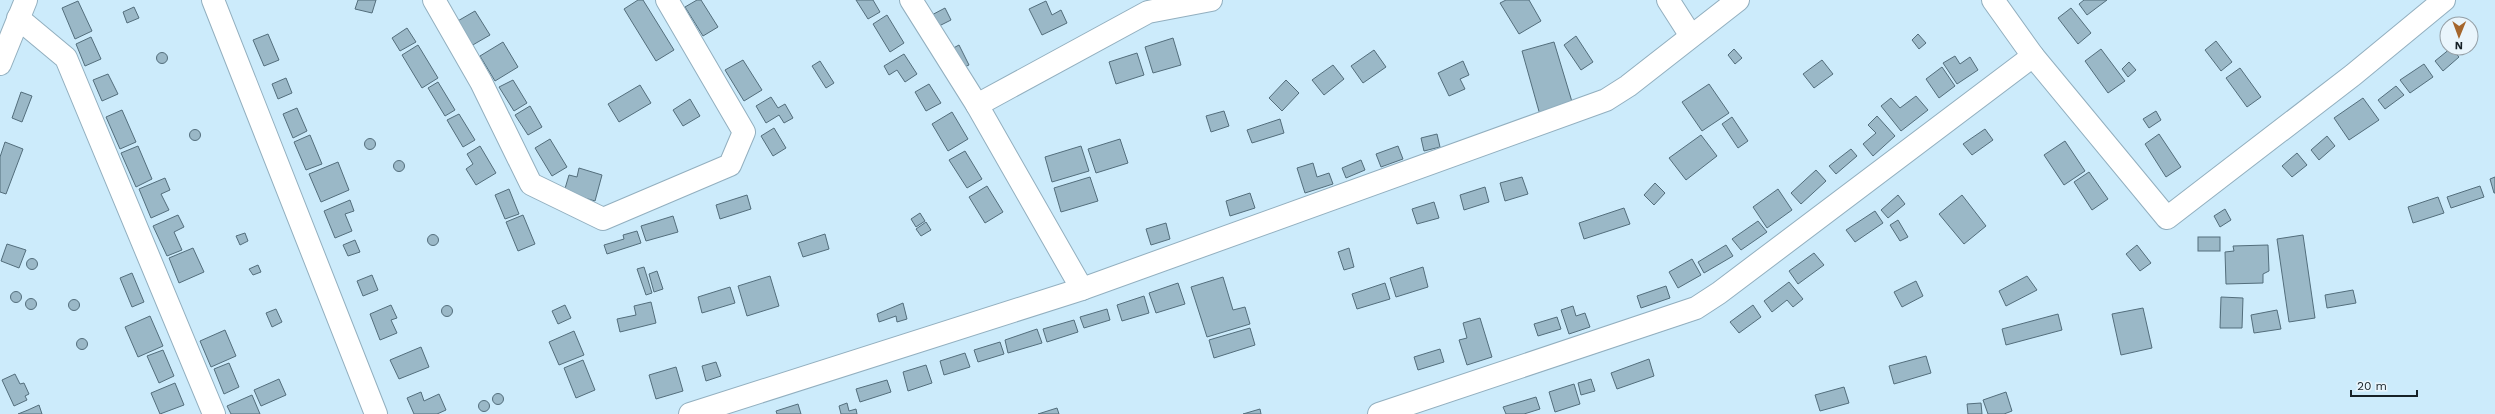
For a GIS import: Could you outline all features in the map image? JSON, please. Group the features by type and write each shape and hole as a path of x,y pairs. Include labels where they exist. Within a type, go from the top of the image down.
{"street":[{"path":"213,0 376,414"},
{"path":"434,0 481,82 531,184 604,219 730,165 744,132 667,0"},
{"path":"910,0 977,105 1082,289"},
{"path":"977,105 1144,6 1211,0"},
{"path":"1668,0 1691,36"},
{"path":"690,414 1082,289 1606,100 1628,86 1738,0"},
{"path":"1993,0 2033,56 2167,218 2353,75 2444,0"},
{"path":"0,64 22,9 66,58 214,414"},
{"path":"1379,414 1696,308 1719,294 2033,56"}],"building":[{"path":"358,0 376,0 372,13 355,9"},
{"path":"638,0 643,0 674,50 656,61 624,9"},
{"path":"697,0 701,0 718,27 703,36 685,7"},
{"path":"856,0 873,0 880,12 868,19"},
{"path":"1506,0 1529,0 1541,21 1519,34 1500,3"},
{"path":"2084,0 2107,0 2087,15 2079,4"},
{"path":"78,1 92,31 75,39 62,8"},
{"path":"1046,1 1052,15 1061,10 1067,23 1042,35 1029,9"},
{"path":"134,7 139,18 127,23 123,12"},
{"path":"945,8 951,20 933,29 928,17"},
{"path":"2071,8 2091,33 2078,44 2058,18"},
{"path":"475,11 490,35 471,46 456,22"},
{"path":"887,15 904,43 890,52 873,24"},
{"path":"407,28 416,42 400,51 392,38"},
{"path":"268,34 279,60 264,66 253,40"},
{"path":"1918,34 1926,43 1919,49 1912,40"},
{"path":"1576,36 1593,62 1581,70 1564,45"},
{"path":"91,37 101,59 85,66 76,44"},
{"path":"1173,38 1181,65 1153,73 1145,47"},
{"path":"2216,41 2232,62 2221,71 2205,50"},
{"path":"503,42 518,67 495,81 480,56"},
{"path":"1554,42 1573,105 1540,115 1522,51"},
{"path":"418,45 438,78 422,88 402,55"},
{"path":"959,45 969,65 955,71 946,52"},
{"path":"1734,49 1742,58 1735,64 1728,55"},
{"path":"2101,49 2125,81 2108,93 2085,61"},
{"path":"1374,50 1386,67 1363,83 1351,66"},
{"path":"160,53 164,53 166,54 166,62 160,63 157,60 157,56"},
{"path":"1137,53 1144,75 1116,84 1109,62"},
{"path":"904,54 917,74 905,82 897,70 889,75 884,66"},
{"path":"1955,56 1960,64 1970,57 1978,70 1957,84 1943,63"},
{"path":"2441,56 2459,57 2443,71 2435,61"},
{"path":"743,60 762,90 744,101 725,70"},
{"path":"1822,60 1833,74 1814,88 1803,74"},
{"path":"820,61 834,83 826,88 812,66"},
{"path":"1463,61 1469,75 1460,79 1465,89 1449,96 1438,73"},
{"path":"2129,62 2136,70 2128,77 2122,69"},
{"path":"2424,64 2433,77 2410,93 2400,80"},
{"path":"1333,65 1344,79 1324,95 1312,80"},
{"path":"1942,67 1955,86 1939,98 1926,79"},
{"path":"2240,68 2261,97 2247,107 2226,78"},
{"path":"108,74 118,94 102,101 93,80"},
{"path":"286,78 292,93 278,99 272,84"},
{"path":"513,80 527,103 514,111 499,87"},
{"path":"1286,80 1299,93 1282,111 1269,98"},
{"path":"438,82 455,110 445,116 428,88"},
{"path":"929,84 941,103 926,111 915,92"},
{"path":"1709,84 1729,113 1702,131 1682,102"},
{"path":"640,85 651,103 619,122 608,104"},
{"path":"2396,86 2404,95 2385,109 2378,100"},
{"path":"21,92 32,96 22,122 12,118"},
{"path":"1916,96 1928,110 1901,131 1881,106 1891,98 1900,108"},
{"path":"771,97 778,108 785,104 793,118 784,123 779,115 766,123 756,106"},
{"path":"2363,98 2379,120 2349,140 2334,118"},
{"path":"690,99 700,116 683,126 673,110"},
{"path":"530,106 542,127 528,135 515,115"},
{"path":"297,108 307,131 293,138 283,114"},
{"path":"122,110 136,142 120,149 106,117"},
{"path":"1224,111 1229,126 1211,132 1206,116"},
{"path":"2156,111 2161,120 2149,128 2143,119"},
{"path":"952,112 968,139 948,151 932,124"},
{"path":"459,114 475,140 463,147 447,120"},
{"path":"1877,116 1895,136 1873,156 1863,144 1876,133 1868,125"},
{"path":"1732,117 1748,141 1738,148 1722,124"},
{"path":"1280,119 1284,133 1252,143 1247,130"},
{"path":"774,128 786,148 773,156 761,136"},
{"path":"1985,129 1993,140 1972,155 1963,144"},
{"path":"193,130 197,130 199,131 199,139 193,140 190,137 190,133"},
{"path":"1437,134 1440,147 1424,151 1421,138"},
{"path":"2159,134 2181,167 2166,177 2145,144"},
{"path":"310,135 322,164 306,170 294,142"},
{"path":"1701,135 1717,156 1686,180 1669,158"},
{"path":"2327,136 2335,146 2319,160 2311,150"},
{"path":"368,139 372,139 374,140 374,148 368,149 365,146 365,142"},
{"path":"550,139 567,167 552,176 535,148"},
{"path":"1120,139 1128,163 1096,173 1088,149"},
{"path":"2065,141 2085,171 2064,185 2044,155"},
{"path":"5,142 23,149 6,194 0,192 0,157"},
{"path":"138,146 152,179 136,187 121,153"},
{"path":"480,146 496,173 476,185 466,169 473,164 467,154"},
{"path":"1081,146 1089,171 1052,182 1045,157"},
{"path":"1398,146 1403,159 1381,167 1376,154"},
{"path":"1851,149 1857,156 1836,174 1829,166"},
{"path":"965,151 982,179 967,188 949,160"},
{"path":"2297,153 2307,165 2292,177 2282,166"},
{"path":"1361,160 1365,170 1346,178 1342,168"},
{"path":"397,161 401,161 403,162 403,170 397,171 394,168 394,164"},
{"path":"338,162 349,190 321,202 309,174"},
{"path":"1313,163 1317,177 1329,173 1333,184 1305,193 1297,168"},
{"path":"579,168 602,175 595,201 564,192 569,175 577,177"},
{"path":"1816,170 1826,181 1801,204 1791,193"},
{"path":"2089,172 2108,199 2092,210 2074,182"},
{"path":"1090,177 1098,201 1061,212 1054,188"},
{"path":"1522,177 1528,194 1505,201 1500,183"},
{"path":"2495,177 2495,193 2494,193 2490,179"},
{"path":"165,178 170,190 161,194 169,210 151,218 139,189"},
{"path":"1655,183 1665,193 1654,205 1644,195"},
{"path":"987,186 1003,212 985,223 969,197"},
{"path":"2480,186 2484,197 2451,208 2447,197"},
{"path":"1485,187 1489,202 1464,210 1460,195"},
{"path":"509,189 519,214 505,219 495,195"},
{"path":"1778,189 1792,210 1767,228 1753,207"},
{"path":"1250,193 1255,208 1230,216 1226,201"},
{"path":"747,195 751,209 720,219 716,205"},
{"path":"1898,195 1905,204 1888,218 1881,210"},
{"path":"1962,195 1986,226 1964,244 1939,214"},
{"path":"2438,197 2444,213 2413,223 2408,207"},
{"path":"350,200 354,211 345,214 352,231 335,238 324,211"},
{"path":"1434,202 1439,218 1417,224 1412,209"},
{"path":"1624,208 1630,224 1584,239 1579,223"},
{"path":"2225,209 2231,220 2220,227 2214,216"},
{"path":"1875,211 1883,223 1855,242 1846,230"},
{"path":"920,213 925,221 916,227 911,219"},
{"path":"178,215 184,227 174,232 182,250 167,256 153,226"},
{"path":"523,215 535,244 518,251 506,222"},
{"path":"673,216 678,232 646,241 641,226"},
{"path":"1898,220 1908,237 1900,241 1890,225"},
{"path":"1758,221 1767,232 1741,250 1732,239"},
{"path":"926,222 931,230 921,236 916,229"},
{"path":"1166,223 1170,239 1151,245 1146,229"},
{"path":"637,231 641,243 607,254 604,245 624,239 623,235"},
{"path":"245,233 248,241 240,245 236,236"},
{"path":"825,234 829,249 803,257 798,243"},
{"path":"431,235 435,235 437,236 437,244 431,245 428,242 428,238"},
{"path":"2303,235 2315,318 2289,322 2277,239"},
{"path":"2198,237 2220,237 2220,251 2198,251"},
{"path":"355,240 360,252 348,256 343,245"},
{"path":"7,244 26,250 19,268 1,261"},
{"path":"1726,245 1733,256 1704,273 1698,262"},
{"path":"2137,245 2151,263 2140,271 2126,254"},
{"path":"2268,245 2269,271 2263,274 2263,283 2226,284 2225,252 2234,251 2233,246"},
{"path":"193,248 204,272 179,283 169,258"},
{"path":"1349,248 1354,267 1344,270 1338,252"},
{"path":"1814,253 1824,265 1798,284 1789,271"},
{"path":"30,259 34,259 36,260 36,268 30,269 27,266 27,262"},
{"path":"1692,259 1701,275 1678,288 1669,272"},
{"path":"258,265 261,272 253,275 249,269"},
{"path":"644,267 652,293 646,295 637,269"},
{"path":"1423,267 1428,287 1396,297 1390,278"},
{"path":"657,271 663,289 654,292 649,274"},
{"path":"132,273 144,302 132,307 120,278"},
{"path":"372,275 378,290 363,296 357,281"},
{"path":"770,276 779,306 747,316 738,286"},
{"path":"2027,276 2037,290 2006,306 1999,291"},
{"path":"1223,277 1233,310 1245,307 1250,324 1207,337 1191,287"},
{"path":"1916,281 1923,296 1902,307 1894,292"},
{"path":"1789,282 1803,299 1793,307 1787,300 1772,312 1764,301"},
{"path":"1178,283 1185,304 1156,313 1149,293"},
{"path":"1385,283 1390,299 1357,309 1352,294"},
{"path":"1666,286 1670,298 1641,308 1637,296"},
{"path":"730,287 735,303 702,313 698,297"},
{"path":"2353,290 2356,303 2327,308 2325,295"},
{"path":"14,292 18,292 20,293 20,301 14,302 11,299 11,295"},
{"path":"1144,296 1149,313 1122,321 1117,305"},
{"path":"2221,297 2243,298 2242,328 2220,328"},
{"path":"29,299 33,299 35,300 35,308 29,309 26,306 26,302"},
{"path":"72,300 76,300 78,301 78,309 72,310 69,307 69,303"},
{"path":"651,302 656,323 620,332 617,319 636,315 634,306"},
{"path":"903,303 907,319 897,322 896,316 879,322 877,314"},
{"path":"391,305 397,318 391,320 397,333 380,340 370,314"},
{"path":"565,305 571,318 558,324 552,311"},
{"path":"1753,305 1761,317 1739,333 1730,322"},
{"path":"445,306 449,306 451,307 451,315 445,316 442,313 442,309"},
{"path":"1573,306 1576,316 1585,313 1590,327 1569,334 1561,310"},
{"path":"2143,308 2152,348 2121,355 2112,314"},
{"path":"276,309 282,322 272,327 266,313"},
{"path":"1107,309 1110,320 1084,328 1080,317"},
{"path":"2277,310 2281,329 2254,333 2251,315"},
{"path":"2058,314 2062,330 2006,345 2002,329"},
{"path":"150,316 163,346 138,357 125,327"},
{"path":"1557,317 1561,329 1538,336 1534,324"},
{"path":"1480,318 1492,357 1467,365 1459,340 1467,338 1463,323"},
{"path":"1074,320 1078,332 1047,342 1043,329"},
{"path":"1250,328 1255,345 1214,358 1209,340"},
{"path":"1037,329 1042,343 1008,353 1005,340"},
{"path":"225,330 236,356 211,367 200,341"},
{"path":"574,331 584,355 559,365 549,342"},
{"path":"80,339 84,339 86,340 86,348 80,349 77,346 77,342"},
{"path":"1000,342 1004,354 978,362 974,350"},
{"path":"421,347 429,367 399,379 390,360"},
{"path":"1440,349 1444,362 1418,370 1414,357"},
{"path":"163,350 174,376 159,383 147,356"},
{"path":"965,353 970,367 944,375 940,361"},
{"path":"1926,356 1931,373 1894,384 1889,366"},
{"path":"1649,359 1654,376 1617,389 1611,373"},
{"path":"583,360 595,390 576,398 564,368"},
{"path":"716,362 721,376 706,381 702,366"},
{"path":"229,363 239,387 224,394 214,369"},
{"path":"926,365 932,383 908,391 903,372"},
{"path":"676,367 683,391 656,399 649,375"},
{"path":"15,374 20,384 24,383 29,394 25,396 27,400 14,406 2,380"},
{"path":"279,379 286,395 261,406 254,390"},
{"path":"1591,379 1595,391 1581,395 1578,383"},
{"path":"887,380 891,392 860,402 856,389"},
{"path":"175,383 184,405 160,414 151,393"},
{"path":"1574,384 1580,404 1555,412 1549,392"},
{"path":"1844,387 1849,403 1820,411 1815,395"},
{"path":"421,392 424,401 439,394 446,410 437,414 414,414 407,398"},
{"path":"2006,392 2012,411 2004,414 1988,414 1983,400"},
{"path":"496,394 500,394 502,395 502,403 496,404 493,401 493,397"},
{"path":"252,395 260,414 231,414 227,406"},
{"path":"1536,397 1540,409 1524,414 1506,414 1503,407"},
{"path":"484,400 488,402 490,406 488,410 484,412 480,410 478,406 480,402"},
{"path":"847,403 849,411 856,409 857,414 841,414 839,406"},
{"path":"1981,403 1982,414 1968,414 1967,404"},
{"path":"798,404 801,414 777,414 776,411"},
{"path":"39,405 42,414 18,414 28,410"},
{"path":"1057,408 1059,414 1038,414"},
{"path":"1260,409 1261,414 1243,414"}]}
